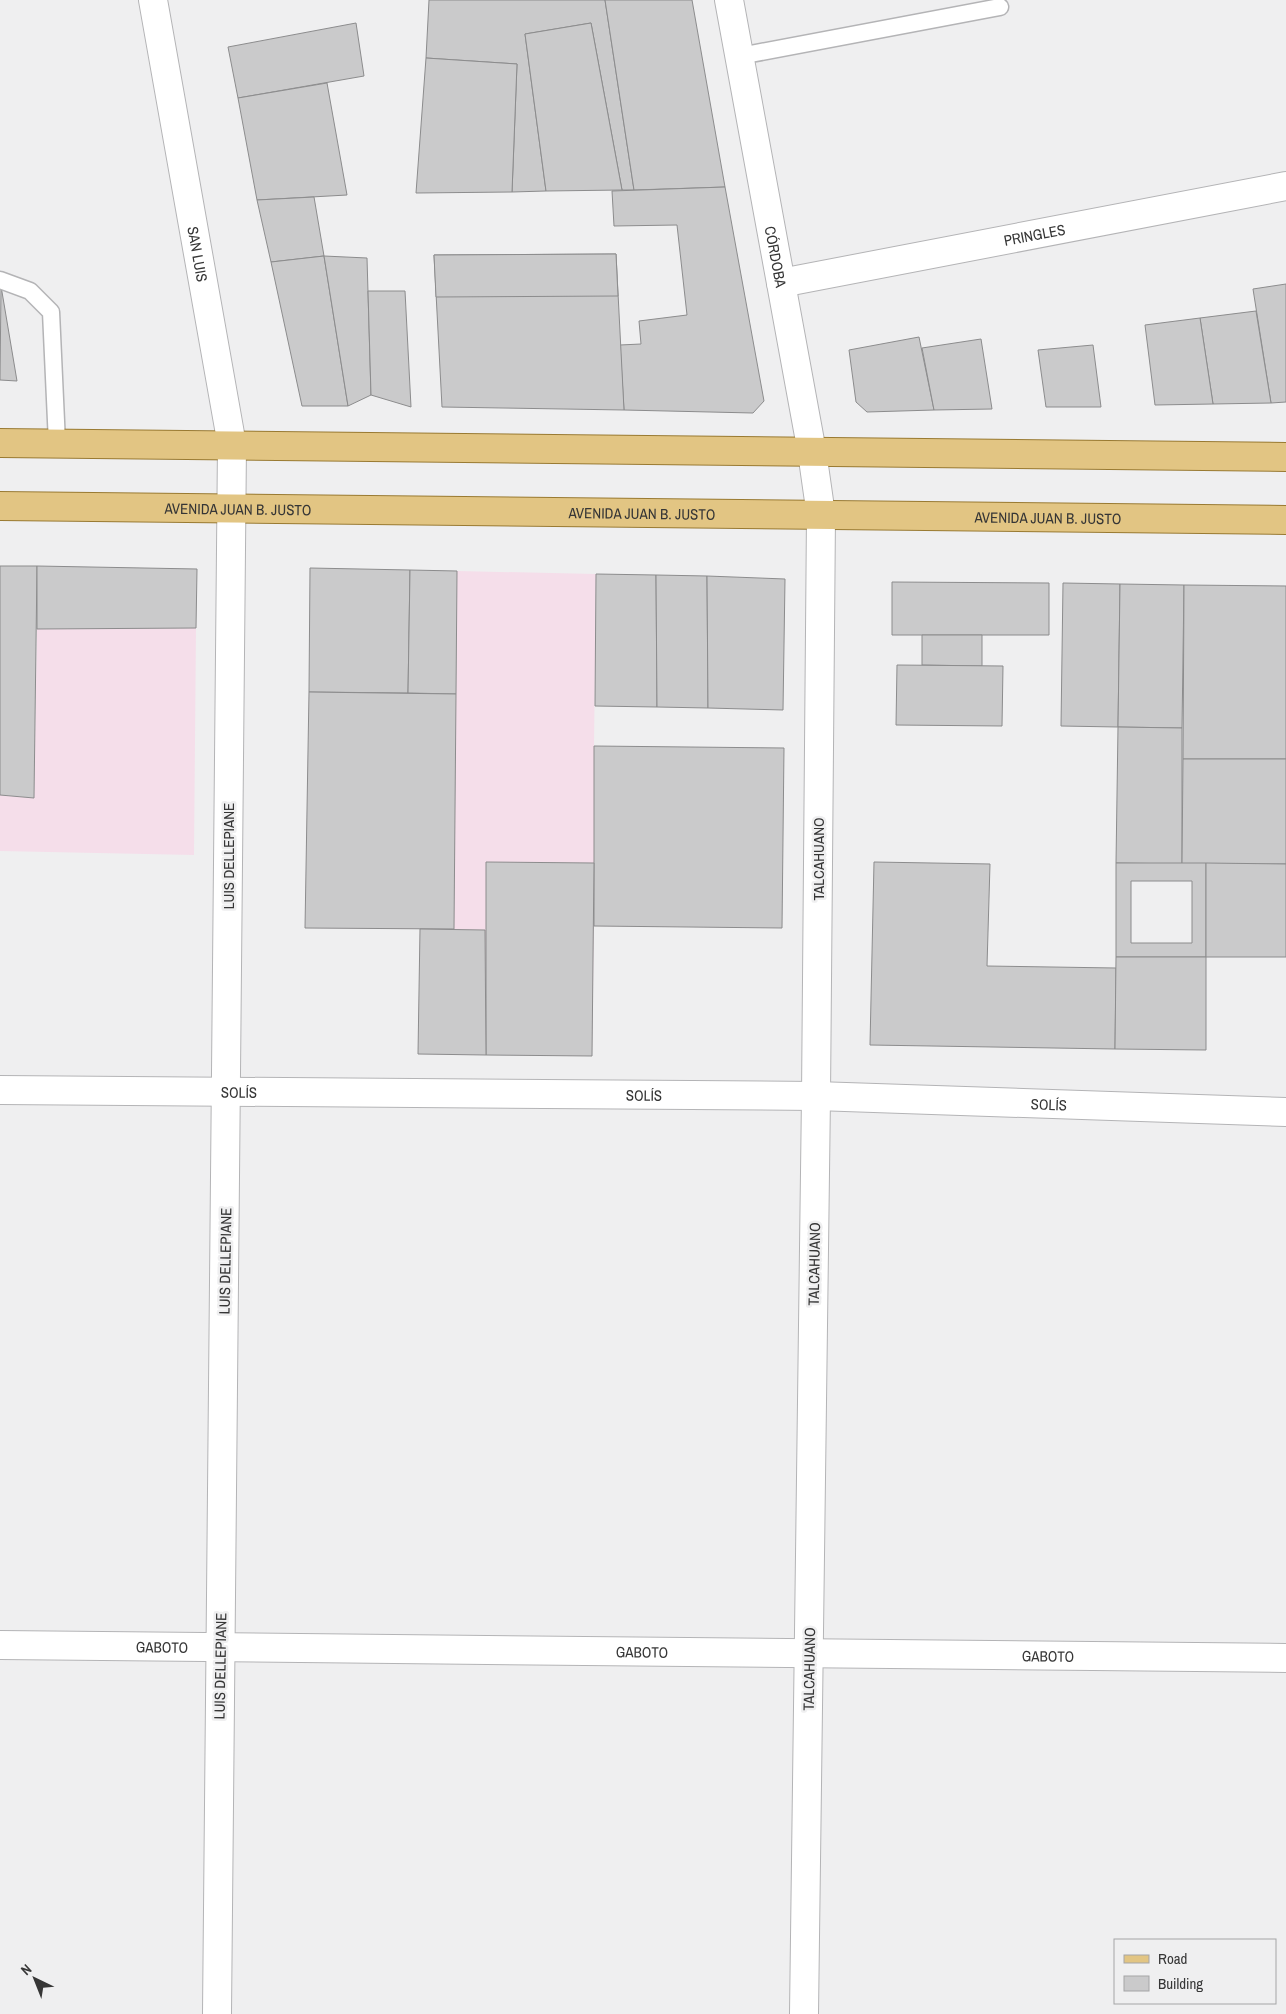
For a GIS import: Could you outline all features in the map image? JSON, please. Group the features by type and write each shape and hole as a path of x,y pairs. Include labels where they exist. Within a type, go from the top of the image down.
{"main road":[{"path":"0,443 1286,457"},
{"name":"AVENIDA JUAN B. JUSTO","path":"0,506 1286,520"}],"street":[{"name":"SAN LUIS","path":"153,0 232,445 231,508"},
{"name":"CÓRDOBA","path":"730,0 812,452 821,515"},
{"name":"PRINGLES","path":"781,283 1286,186"},
{"name":"LUIS DELLEPIANE","path":"217,2014 231,508"},
{"name":"TALCAHUANO","path":"804,2014 816,1096 821,515"},
{"name":"SOLÍS","path":"0,1090 816,1096 1286,1112"},
{"name":"GABOTO","path":"0,1645 1286,1658"}],"lane":[{"path":"740,56 1000,7"},
{"path":"0,280 30,291 51,312 57,443"}],"shaded area":[{"path":"457,571 596,574 594,746 782,928 594,926 592,1056 418,1054 420,929 305,928 309,692 456,694"},
{"path":"196,628 194,855 0,851 0,795 34,797 37,629"}],"building":[{"path":"429,0 605,0 634,190 622,190 591,23 525,34 546,191 512,192 517,64 426,58"},
{"path":"605,0 692,0 725,187 634,190"},
{"path":"356,23 364,76 238,98 228,47"},
{"path":"591,23 622,190 546,191 525,34"},
{"path":"426,58 517,64 512,192 416,193"},
{"path":"327,83 347,195 257,200 238,98"},
{"path":"725,187 764,401 753,413 624,410 620,345 641,344 639,321 687,315 677,225 614,226 612,191"},
{"path":"314,197 324,256 271,262 257,200"},
{"path":"616,254 624,410 442,407 434,255"},
{"path":"616,254 618,296 436,297 434,255"},
{"path":"324,256 348,406 302,406 271,262"},
{"path":"324,256 367,258 371,395 348,406"},
{"path":"1286,284 1286,402 1271,403 1253,289"},
{"path":"1,286 17,381 0,380"},
{"path":"368,291 405,291 411,407 371,395"},
{"path":"1256,311 1271,403 1213,404 1200,318"},
{"path":"1200,318 1213,404 1155,405 1145,325"},
{"path":"919,337 934,410 867,412 856,402 849,350"},
{"path":"981,339 992,409 934,410 922,348"},
{"path":"1093,345 1101,407 1046,407 1038,350"},
{"path":"0,566 37,566 34,798 0,795"},
{"path":"37,566 197,569 196,628 37,629"},
{"path":"310,568 410,570 408,693 309,692"},
{"path":"410,570 457,571 456,694 408,693"},
{"path":"596,574 656,575 657,707 595,706"},
{"path":"656,575 707,576 708,708 657,707"},
{"path":"707,576 785,579 783,710 708,708"},
{"path":"892,582 1049,583 1049,635 892,635"},
{"path":"1063,583 1120,584 1118,727 1061,726"},
{"path":"1120,584 1184,585 1182,728 1118,727"},
{"path":"1184,585 1286,586 1286,759 1183,759"},
{"path":"922,635 982,635 982,666 922,665"},
{"path":"897,665 1003,666 1002,726 896,725"},
{"path":"309,692 456,694 454,929 305,928"},
{"path":"1118,727 1182,728 1182,864 1116,863"},
{"path":"594,746 784,748 782,928 594,926"},
{"path":"1183,759 1286,759 1286,864 1182,864"},
{"path":"486,862 594,863 592,1056 486,1055"},
{"path":"874,862 990,864 987,966 1116,968 1115,1049 870,1045"},
{"path":"1116,863 1206,863 1206,957 1116,957","holes":["1131,881 1192,881 1192,943 1131,943"]},
{"path":"1206,863 1286,864 1286,957 1206,957"},
{"path":"420,929 485,930 486,1055 418,1054"},
{"path":"1116,957 1206,957 1206,1050 1115,1049"}]}
